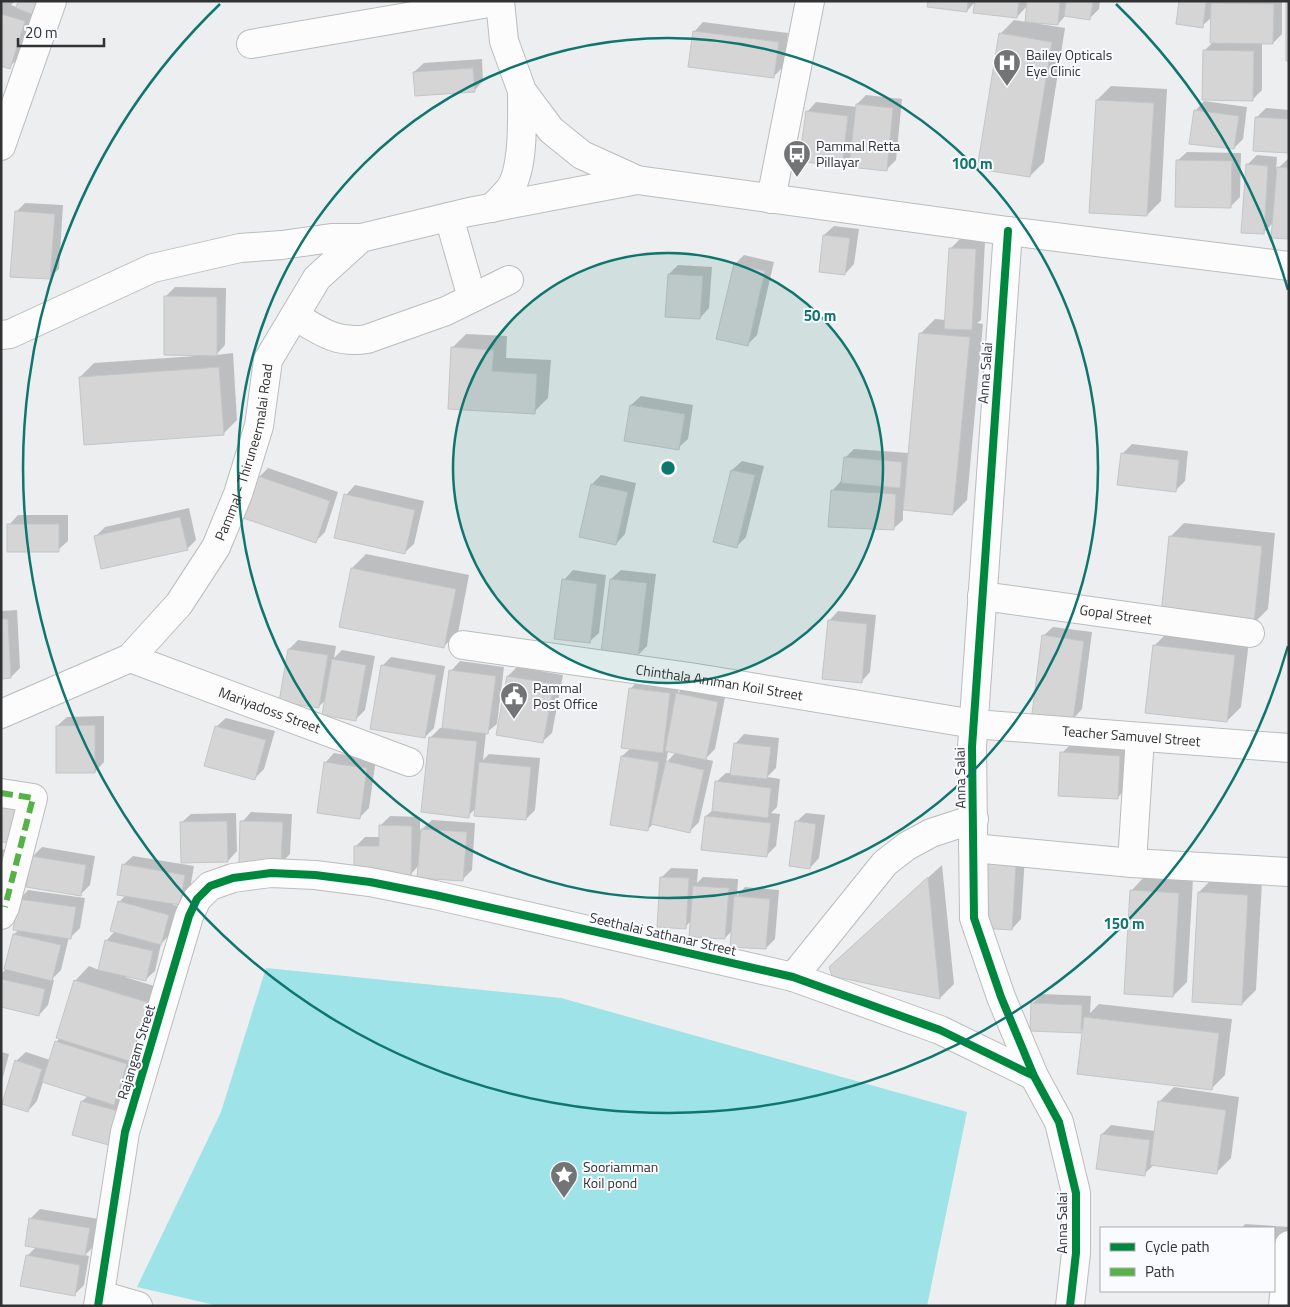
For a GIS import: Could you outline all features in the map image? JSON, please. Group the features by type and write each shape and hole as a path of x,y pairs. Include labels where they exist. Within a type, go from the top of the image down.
{"street":[{"path":"1,146 52,1"},
{"path":"251,44 500,1 504,42 522,91 551,130 582,155 637,180 1008,231 1289,266"},
{"path":"770,199 810,1"},
{"path":"492,208 511,187 518,162 522,130 522,91"},
{"name":"Pammal - Thiruneermalai Road","path":"1,714 130,658 179,604 216,547 238,494 260,426 268,360 317,278 361,238 449,217 637,180"},
{"path":"449,217 472,298"},
{"name":"Anna Salai","path":"1008,231 972,747 974,918 1001,997 1034,1076 1059,1122 1076,1193 1076,1253 1070,1306"},
{"path":"1,335 10,334 153,268 240,248 282,245 331,238 361,238"},
{"path":"295,316 338,339 353,341 367,339 446,311 509,280"},
{"name":"Gopal Street","path":"982,596 1250,633"},
{"name":"Chinthala Amman Koil Street","path":"463,645 690,677 974,724"},
{"name":"Mariyadoss Street","path":"130,658 409,762"},
{"name":"Teacher Samuvel Street","path":"974,724 1289,748"},
{"path":"1132,863 1140,737"},
{"path":"1,793 33,798 5,907 1,915"},
{"path":"793,977 885,863 907,846 931,833 974,819"},
{"path":"973,848 1132,863 1289,872"},
{"name":"Seethalai Sathanar Street","path":"271,873 315,875 370,882 435,895 793,977 940,1030 1034,1076"},
{"name":"Rajangam Street","path":"99,1300 125,1132 190,916 197,899 210,886 233,878 271,873"},
{"path":"1283,1306 1289,1245"},
{"path":"99,1300 138,1306"}],"water":[{"name":"Sooriamman Koil pond","path":"266,968 561,998 967,1112 927,1306 219,1306 137,1287 221,1112"}],"building":[{"path":"18,1 45,1 39,17 16,8"},
{"path":"928,1 968,1 967,12 927,7"},
{"path":"975,1 1019,1 1017,18 973,13"},
{"path":"1027,1 1060,1 1058,25 1025,22"},
{"path":"1066,1 1093,1 1090,20 1064,16"},
{"path":"1179,1 1206,1 1203,28 1176,24"},
{"path":"1286,1 1289,1 1289,61 1286,61"},
{"path":"1211,3 1274,4 1273,44 1210,43"},
{"path":"1,14 25,21 10,69 1,66"},
{"path":"693,31 779,42 774,78 688,67"},
{"path":"999,33 1052,42 1030,177 977,169"},
{"path":"1203,50 1254,51 1253,101 1202,100"},
{"path":"473,68 475,92 415,96 413,72"},
{"path":"1096,100 1154,103 1147,216 1089,213"},
{"path":"856,104 893,108 887,171 849,167"},
{"path":"1194,110 1239,116 1234,149 1189,144"},
{"path":"806,111 848,116 842,167 799,161"},
{"path":"1255,117 1289,119 1289,153 1253,151"},
{"path":"1176,160 1232,161 1231,208 1175,207"},
{"path":"1246,164 1268,166 1264,234 1241,233"},
{"path":"1277,167 1289,168 1289,239 1271,238"},
{"path":"15,211 55,214 50,279 10,277"},
{"path":"823,235 850,238 845,275 819,272"},
{"path":"949,248 976,249 972,330 944,329"},
{"path":"734,264 765,271 748,346 716,339"},
{"path":"668,274 703,276 700,319 665,317"},
{"path":"164,296 217,297 217,356 164,355"},
{"path":"919,333 970,337 953,515 903,510"},
{"path":"451,347 494,350 492,371 537,374 535,414 448,409"},
{"path":"219,367 224,435 84,445 79,377"},
{"path":"630,405 685,414 679,450 624,441"},
{"path":"1121,453 1179,460 1176,492 1117,485"},
{"path":"844,457 902,462 900,488 841,483"},
{"path":"731,470 755,475 737,548 713,542"},
{"path":"258,476 330,501 316,543 243,518"},
{"path":"591,484 628,492 616,545 579,537"},
{"path":"831,490 896,494 894,530 828,527"},
{"path":"344,494 415,510 405,554 334,538"},
{"path":"180,517 188,550 101,569 94,536"},
{"path":"7,524 59,524 59,552 7,552"},
{"path":"1169,536 1262,546 1254,624 1161,614"},
{"path":"351,568 456,589 444,648 339,627"},
{"path":"562,579 597,584 590,643 554,639"},
{"path":"610,579 647,583 638,657 601,652"},
{"path":"1,619 8,619 11,678 1,679"},
{"path":"828,620 867,624 862,683 822,679"},
{"path":"1042,635 1084,641 1073,720 1032,714"},
{"path":"1153,645 1235,655 1227,722 1145,713"},
{"path":"288,649 328,655 319,708 279,702"},
{"path":"332,659 366,665 356,721 322,715"},
{"path":"381,665 436,675 425,738 370,729"},
{"path":"449,670 496,676 488,734 442,728"},
{"path":"507,676 554,684 543,743 496,735"},
{"path":"629,688 670,693 663,753 621,748"},
{"path":"676,693 718,702 706,760 665,751"},
{"path":"95,725 95,773 56,773 56,726"},
{"path":"215,726 266,740 255,780 204,766"},
{"path":"429,737 477,741 469,818 421,812"},
{"path":"734,743 771,747 767,779 730,775"},
{"path":"1060,752 1120,756 1118,799 1058,796"},
{"path":"621,756 659,762 648,831 610,825"},
{"path":"666,761 704,770 690,833 651,824"},
{"path":"324,762 367,768 360,819 317,813"},
{"path":"479,762 531,767 526,820 474,816"},
{"path":"715,781 771,788 768,818 712,811"},
{"path":"1,802 16,803 14,843 1,842"},
{"path":"705,816 771,823 767,857 701,850"},
{"path":"227,821 228,862 181,863 180,822"},
{"path":"240,821 283,822 281,864 239,863"},
{"path":"795,821 816,824 810,869 789,866"},
{"path":"379,825 412,826 411,875 354,874 354,846 379,846"},
{"path":"421,829 467,832 463,881 417,878"},
{"path":"31,856 86,865 81,896 26,887"},
{"path":"985,863 1016,865 1012,930 980,928"},
{"path":"122,864 185,875 180,905 117,895"},
{"path":"660,877 689,878 686,929 657,927"},
{"path":"928,877 940,999 832,976 829,967"},
{"path":"693,886 729,888 725,939 689,937"},
{"path":"1130,890 1179,893 1173,997 1124,994"},
{"path":"1198,892 1248,895 1242,1005 1192,1002"},
{"path":"734,896 770,899 766,949 730,947"},
{"path":"18,899 76,907 71,939 13,930"},
{"path":"118,901 169,915 161,945 110,931"},
{"path":"13,934 61,945 52,981 4,969"},
{"path":"105,940 153,951 146,981 98,970"},
{"path":"1,979 45,989 39,1016 1,1007"},
{"path":"74,980 150,1003 132,1062 56,1038"},
{"path":"1031,1003 1082,1005 1081,1033 1030,1031"},
{"path":"1084,1017 1219,1033 1212,1090 1077,1074"},
{"path":"55,1041 127,1064 114,1105 42,1082"},
{"path":"15,1060 42,1069 28,1112 2,1104"},
{"path":"81,1101 118,1111 109,1145 72,1135"},
{"path":"1158,1101 1226,1110 1217,1174 1150,1165"},
{"path":"1101,1134 1150,1140 1145,1176 1096,1169"},
{"path":"29,1218 90,1228 85,1256 25,1246"},
{"path":"26,1255 80,1265 75,1296 20,1286"}],"marked path":[{"path":"1,793 33,798 5,907"}],"cycle path":[{"path":"1008,231 972,747 974,918 1001,997 1034,1076 1059,1122 1076,1193 1076,1253 1070,1306"},
{"path":"98,1306 125,1132 189,916 197,899 210,886 233,878 271,873 315,875 370,882 435,895 793,977 940,1030 1034,1076"}],"place":[{"name":"Bailey Opticals Eye Clinic","path":"1007,87"},
{"name":"Pammal Retta Pillayar","path":"797,178"},
{"name":"Pammal Post Office","path":"514,720"},
{"name":"Sooriamman Koil pond","path":"564,1199"}]}
